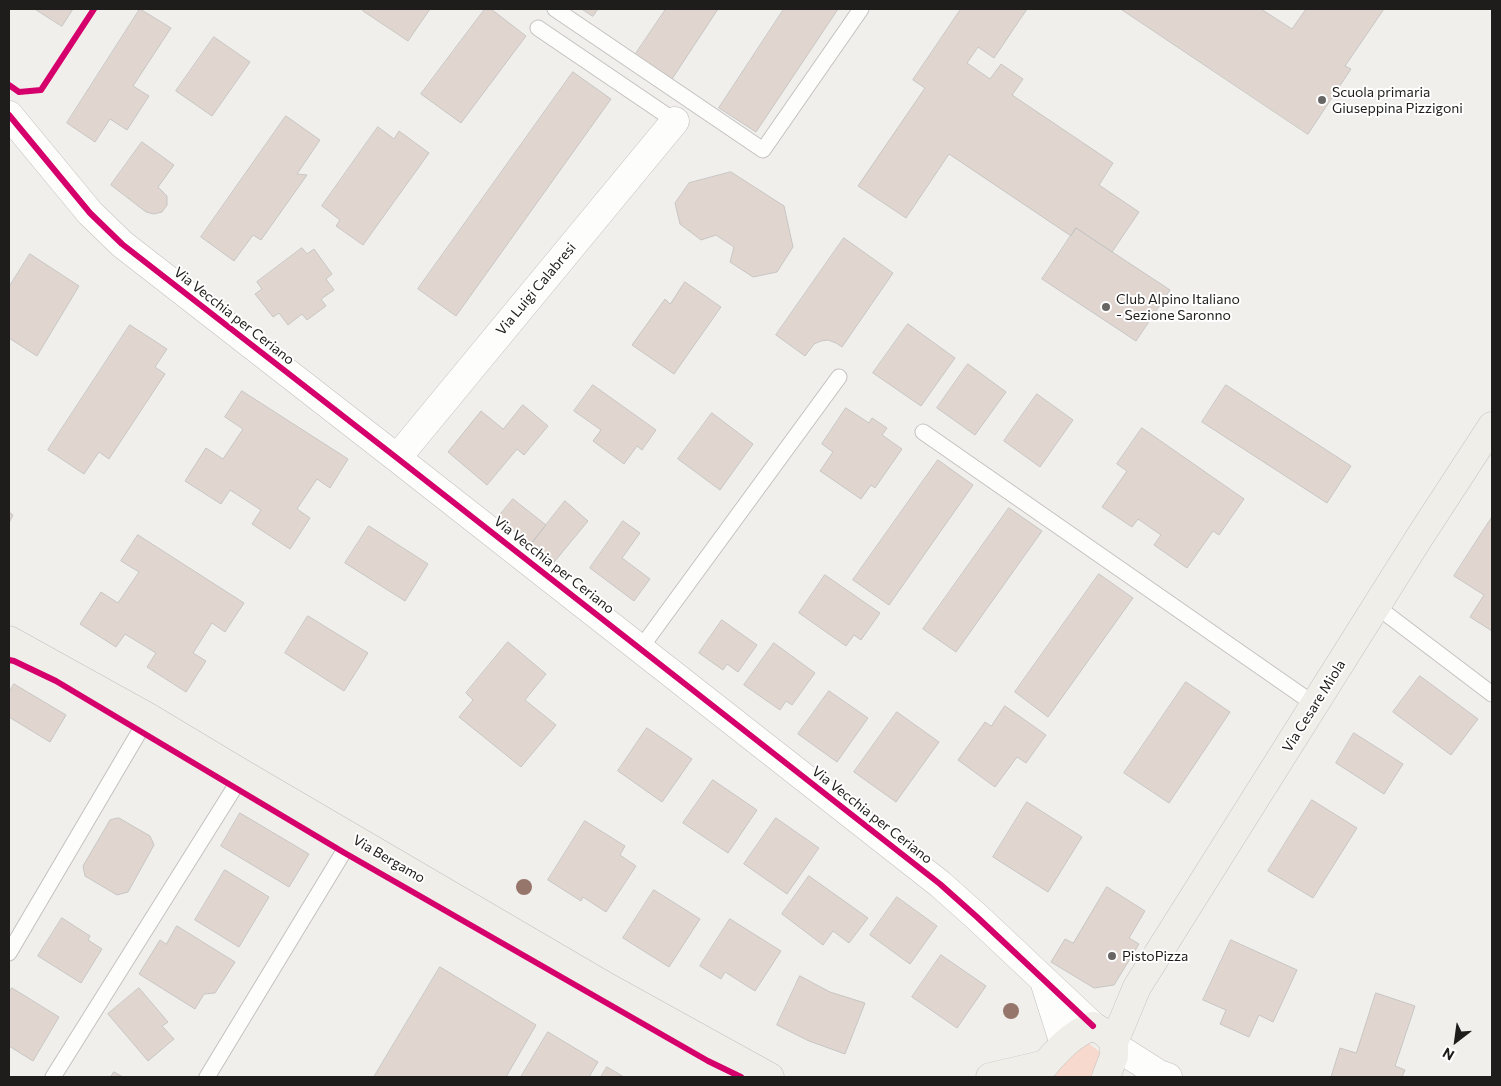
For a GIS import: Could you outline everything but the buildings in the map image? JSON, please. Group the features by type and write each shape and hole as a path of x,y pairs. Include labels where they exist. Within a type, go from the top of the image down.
{"street":[{"name":"Via Vecchia per Ceriano","path":"9,115 90,214 122,244 940,884 1104,1035"},
{"name":"Via Luigi Calabresi","path":"397,458 675,121"},
{"name":"Via Cesare Miola","path":"1106,1077 1114,1056 1104,1035 1137,986 1376,606 1492,426"},
{"name":"Via Bergamo","path":"9,640 148,717 609,988 770,1077"},
{"name":"Via Vecchia per Ceriano","path":"1044,980 1064,1044"},
{"path":"990,1077 1040,1070 1064,1044 1078,1033 1104,1035 1164,1076"},
{"path":"1127,1077 1145,1074 1164,1076"}],"lane":[{"path":"555,9 763,150 861,9"},
{"path":"538,28 675,121"},
{"path":"640,648 839,377"},
{"path":"923,432 1314,704"},
{"path":"1376,606 1492,694"},
{"path":"9,953 148,717"},
{"path":"53,1077 243,774"},
{"path":"207,1077 352,838"}],"shaded area":[{"path":"1087,1042 1100,1052 1102,1061 1096,1077 1043,1077"}],"cycle path":[{"path":"9,85 19,92 41,90 94,9"},
{"path":"9,115 90,213 122,244 940,884 1093,1026"},
{"path":"9,660 56,681 343,852 708,1061 741,1077"}],"place":[{"name":"Scuola primaria Giuseppina Pizzigoni","path":"1322,100"},
{"name":"Club Alpino Italiano - Sezione Saronno","path":"1106,307"},
{"name":"PistoPizza","path":"1112,956"}]}
